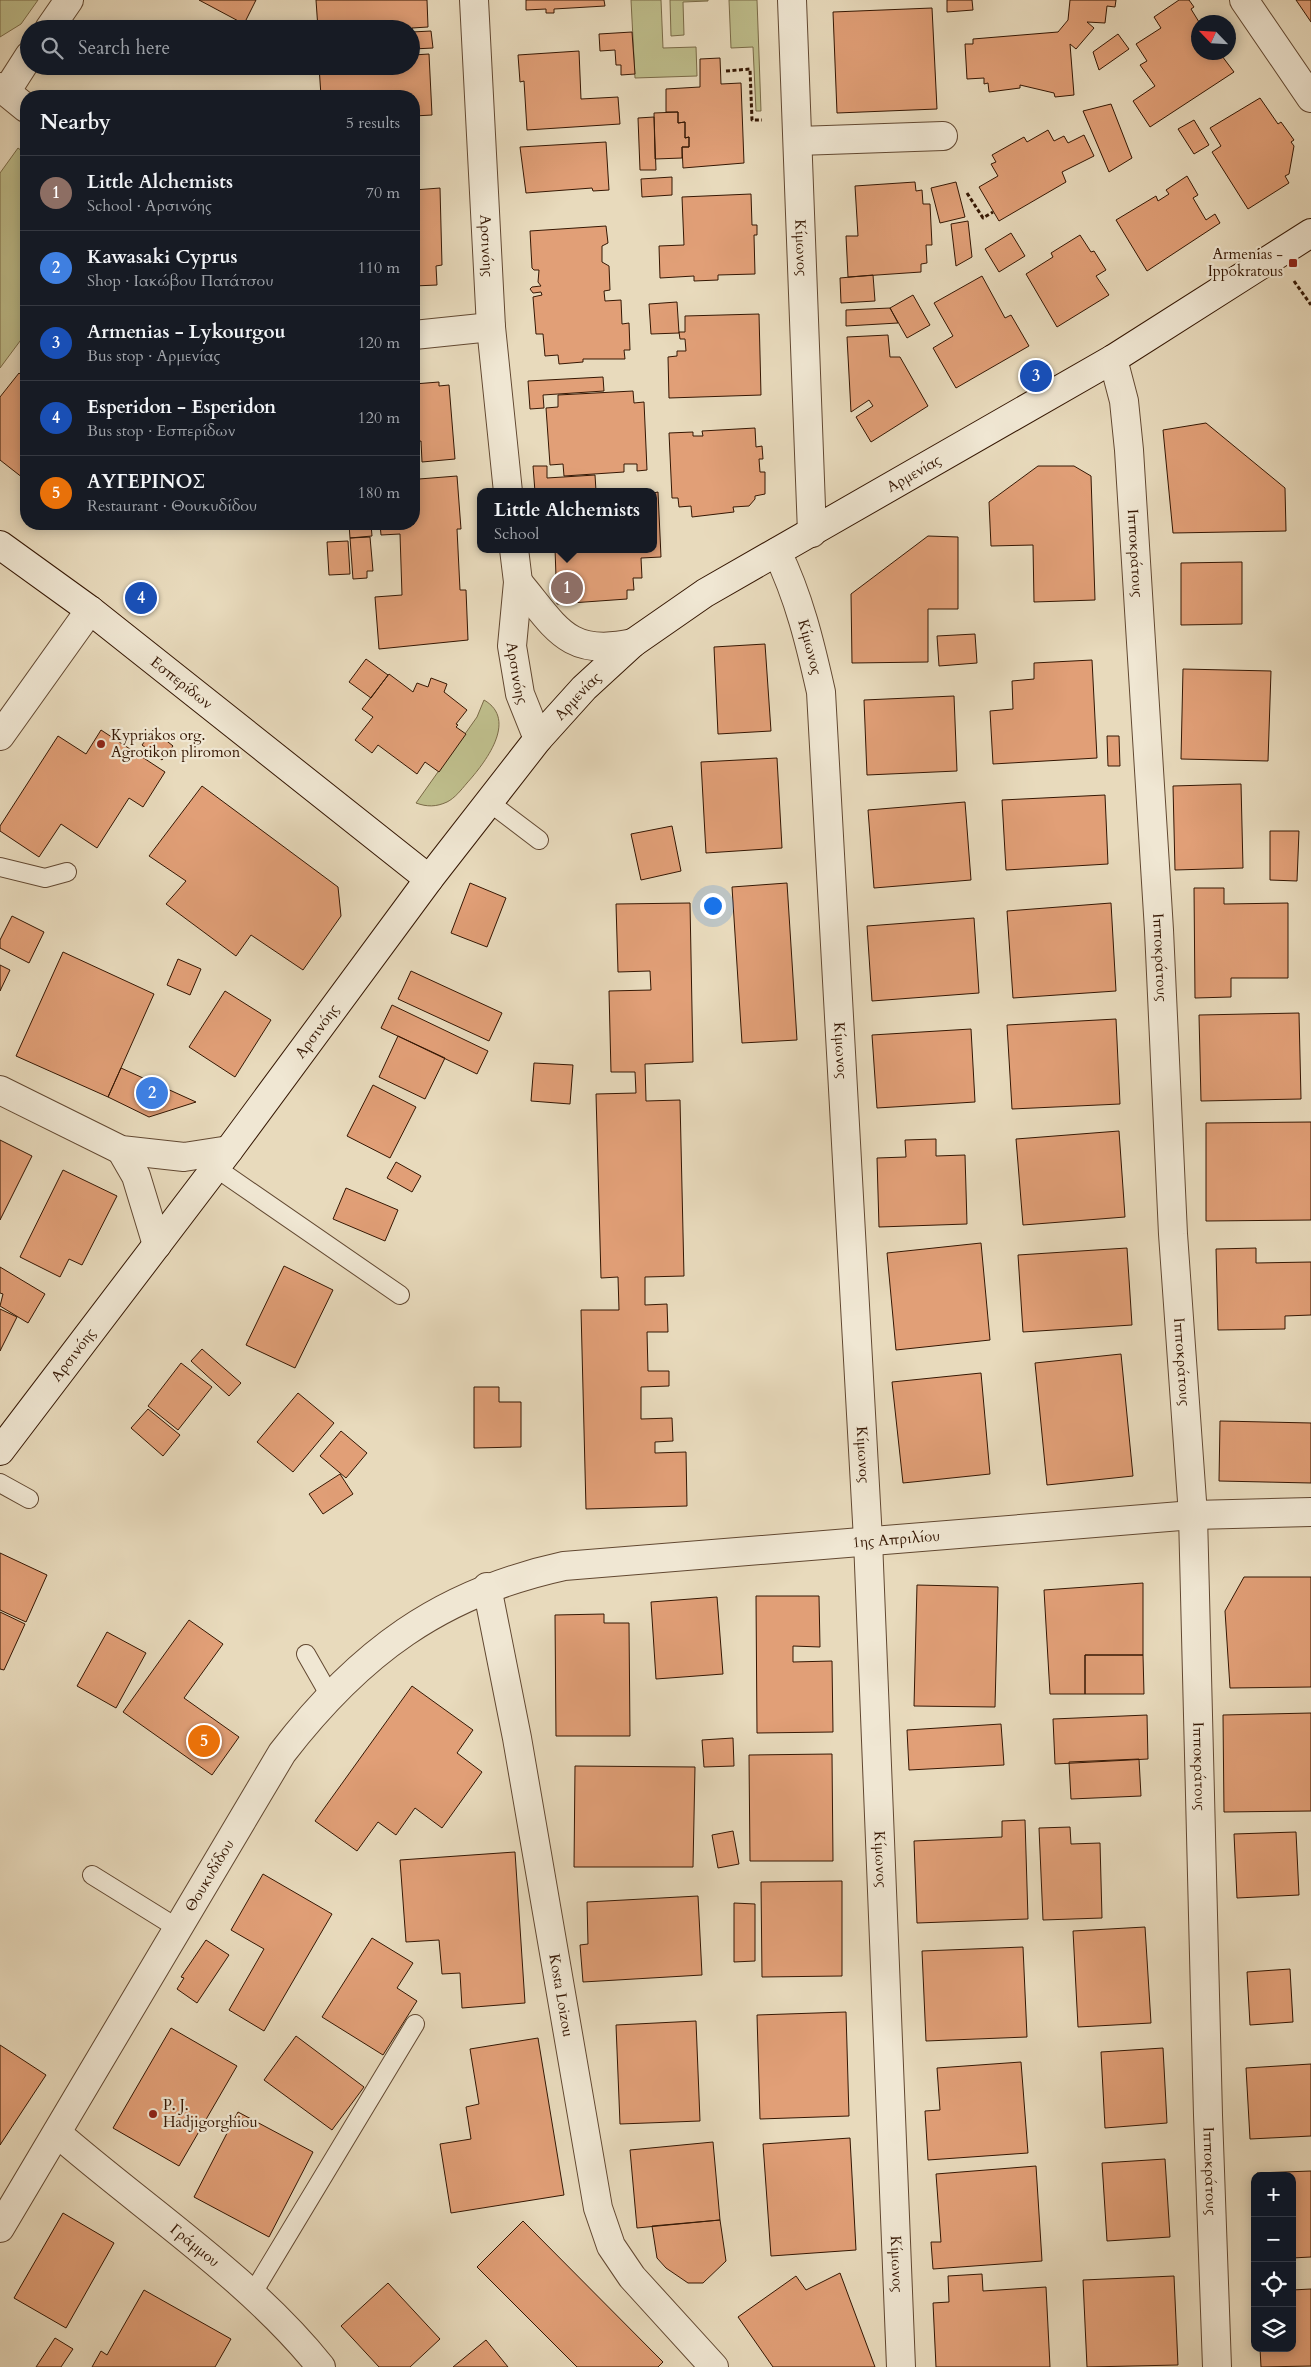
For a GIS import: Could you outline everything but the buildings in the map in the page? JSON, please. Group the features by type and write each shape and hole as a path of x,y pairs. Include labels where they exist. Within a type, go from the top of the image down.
{"street":[{"path":"55,20 69,0"},
{"name":"Αρσινόης","path":"474,0 492,327 508,488"},
{"name":"Κίμωνος","path":"792,0 812,533"},
{"path":"1244,0 1311,98"},
{"path":"11,96 20,75"},
{"path":"798,141 943,136"},
{"name":"Αρμενίας","path":"538,739 584,688 633,642 705,593 1113,359 1311,233"},
{"path":"420,334 492,327"},
{"name":"Ιπποκράτους","path":"1113,359 1124,402 1129,450 1159,930 1172,1234 1193,1515 1216,2367"},
{"name":"Εσπερίδων","path":"0,545 90,610 430,880"},
{"name":"Κίμωνος","path":"777,552 792,583 811,647 821,692 868,1540 901,2367"},
{"name":"Αρσινόης","path":"0,1451 223,1159 430,880 538,739 520,694 512,646 518,582 514,553"},
{"path":"518,582 563,634 582,646 608,648 633,642"},
{"path":"0,736 90,610"},
{"path":"0,1090 120,1150 223,1159"},
{"path":"120,1150 136,1176 157,1245"},
{"name":"1ης Απριλίου","path":"487,1588 524,1574 564,1566 1193,1515 1311,1512"},
{"name":"Θουκυδίδου","path":"0,2228 282,1753 314,1711 370,1658 421,1620 487,1588"},
{"name":"Kosta Loizou","path":"487,1588 517,1738 598,2208 611,2246 632,2278 714,2367"},
{"name":"Γράμμου","path":"57,2134 210,2259 252,2296 298,2338 321,2367"}],"lane":[{"path":"489,802 539,840"},
{"path":"0,866 45,878 67,872"},
{"path":"223,1159 400,1296"},
{"path":"0,1483 29,1499"},
{"path":"306,1654 330,1696"},
{"path":"92,1875 179,1929"},
{"path":"252,2296 415,2024"}],"path":[{"path":"726,71 750,70 752,120 762,120"},
{"path":"967,193 983,218 993,212"}],"shaded area":[{"path":"0,0 38,0 24,20 20,20 20,25 0,37"},
{"path":"631,0 661,0 663,48 696,47 697,76 635,78"},
{"path":"670,0 708,1 683,2 684,35 671,36"},
{"path":"729,0 757,0 761,111 756,111 753,47 731,48"},
{"path":"18,148 20,150 20,341 0,368 0,173"},
{"path":"484,700 494,709 498,719 498,730 495,742 482,765 460,791 447,802 432,806 416,803 477,717"}],"place":[{"name":"Armenias - Ippokratous","path":"1293,263"},
{"name":"Armenias - Lykourgou","path":"1036,376"},
{"name":"Little Alchemists","path":"567,588"},
{"name":"Esperidon - Esperidon","path":"141,598"},
{"name":"Kypriakos org. Agrotikon pliromon","path":"101,744"},
{"name":"Kawasaki Cyprus","path":"152,1093"},
{"name":"ΑΥΓΕΡΙΝΟΣ","path":"204,1741"},
{"name":"P. J. Hadjigorghiou","path":"153,2114"}]}
